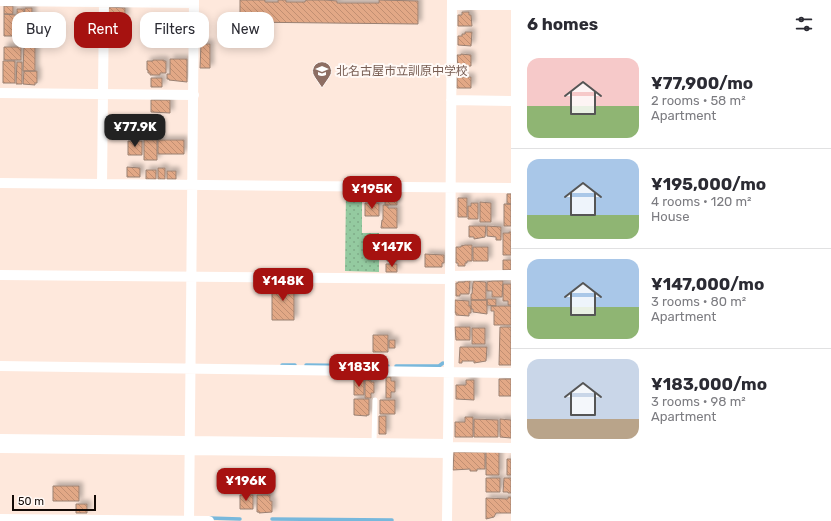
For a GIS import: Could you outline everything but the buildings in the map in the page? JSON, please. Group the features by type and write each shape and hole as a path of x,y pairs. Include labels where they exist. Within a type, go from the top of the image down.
{"street":[{"path":"0,1 194,1 189,521"},
{"path":"102,184 104,2"},
{"path":"446,521 449,372 452,2 511,5"},
{"path":"0,92 194,95"},
{"path":"451,100 511,101"},
{"path":"0,183 511,188"},
{"path":"0,275 450,278 511,276"},
{"path":"0,366 511,373"},
{"path":"0,439 190,446 511,448"},
{"path":"0,448 374,443 448,448"},
{"path":"0,519 209,521"}],"lane":[{"path":"374,400 374,443"}],"green space":[{"path":"346,191 362,191 362,233 379,233 379,272 345,271"}],"waterway":[{"path":"396,366 439,366 443,363"},
{"path":"282,365 295,365"},
{"path":"306,365 388,366"},
{"path":"209,518 240,519"},
{"path":"272,519 392,520"}],"place":[{"name":"北名古屋市立訓原中学校","path":"322,88"}]}
